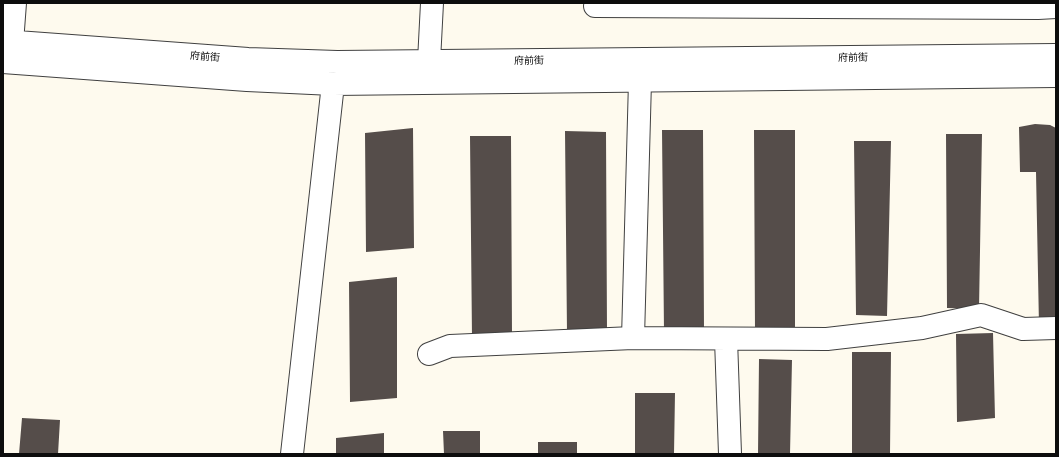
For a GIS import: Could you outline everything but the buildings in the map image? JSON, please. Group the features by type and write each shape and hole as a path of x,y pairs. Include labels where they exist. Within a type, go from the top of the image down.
{"street":[{"path":"6,63 7,41 15,3"},
{"path":"429,62 432,3"},
{"path":"596,6 1056,7"},
{"name":"府前街","path":"7,41 248,59 337,62 1056,55"},
{"name":"府前街","path":"6,63 247,80 333,84 1056,76"},
{"path":"633,338 640,81"},
{"path":"292,454 333,84"},
{"path":"429,354 450,346 633,338 827,339 922,328 981,315 1023,329 1056,328"},
{"path":"726,339 730,454"}]}
